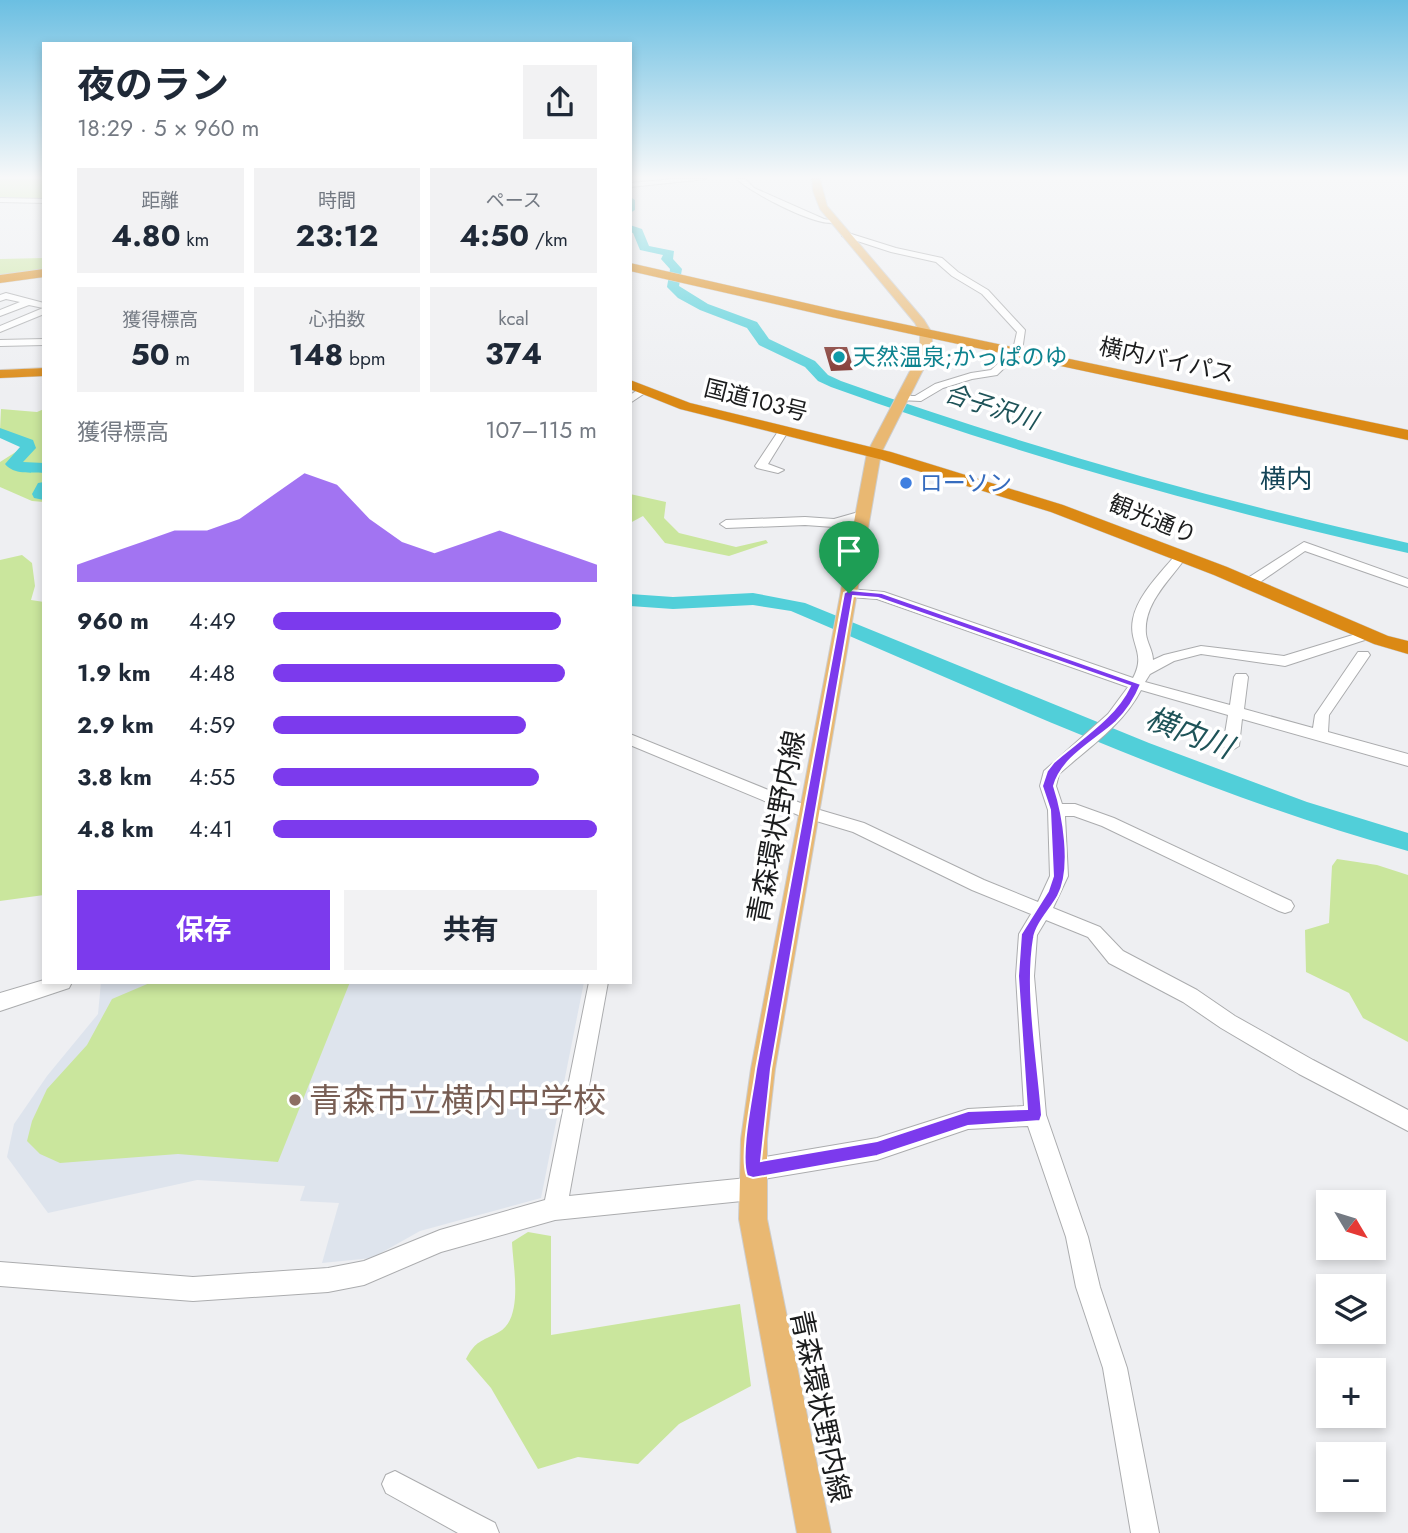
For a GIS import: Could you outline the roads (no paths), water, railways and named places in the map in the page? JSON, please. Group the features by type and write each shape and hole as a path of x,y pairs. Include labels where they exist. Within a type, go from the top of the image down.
{"highway":[{"name":"横内バイパス","path":"632,267 1408,435"},
{"path":"0,279 42,273"},
{"path":"0,374 42,372"},
{"name":"国道103号","path":"634,392 874,453"},
{"name":"観光通り","path":"874,453 948,473 1092,520 1408,648"}],"main road":[{"path":"859,251 916,316 926,333"},
{"name":"青森環状野内線","path":"814,1533 753,1219 753,1179 762,1080 874,453 926,352 926,333"}],"street":[{"path":"899,402 917,399 939,386 971,376 995,373 1017,351 1022,331 985,292 955,274 946,264 901,251"},
{"path":"0,298 6,296 42,305"},
{"path":"0,313 29,302"},
{"path":"0,329 42,313"},
{"path":"10,325 42,324"},
{"path":"0,344 42,342"},
{"path":"778,470 761,466 784,430"},
{"path":"726,524 805,521 834,523 862,515"},
{"path":"1248,584 1304,546 1408,583"},
{"path":"1145,1533 1115,1368 1088,1287 1077,1237 1035,1115 1024,976 1028,934 1040,910 1054,892 1059,876 1056,810 1048,786 1050,777 1058,765 1113,718 1128,701 1140,678 1146,657 1139,635 1140,617 1149,597 1181,556"},
{"path":"847,599 879,595 1140,678 1237,714 1408,760"},
{"path":"1140,678 1169,658 1201,650 1285,661 1368,634"},
{"path":"1320,737 1322,715 1363,655"},
{"path":"1231,746 1241,677"},
{"path":"632,740 809,813 858,827 978,885 1094,932 1116,957 1190,996 1228,1022 1306,1067 1408,1121"},
{"path":"1056,810 1075,810 1108,822 1285,906"},
{"path":"0,1002 56,984"},
{"path":"555,1209 598,984"},
{"path":"0,1274 193,1289 328,1280 364,1273 440,1241 555,1209 753,1179 877,1149 968,1119 1035,1115"},
{"path":"395,1484 485,1533"}],"waterway":[{"name":"合子沢川","path":"657,251 670,253 667,259 676,269 673,287 682,295 704,307 752,325 764,342 810,364 823,378 836,384 977,433 1119,476 1335,532 1408,548"},
{"name":"横内川","path":"0,433 27,443 28,448 13,464 16,467 42,468"},
{"name":"横内川","path":"42,490 42,494"},
{"name":"横内川","path":"632,600 673,603 753,599 798,607 1142,749 1299,808 1408,842"}],"place":[{"name":"天然温泉;かっぱのゆ","path":"839,357"},
{"name":"ローソン","path":"906,483"},
{"name":"青森市立横内中学校","path":"295,1100"}],"district":[{"name":"横内","path":"1286,479"}]}
